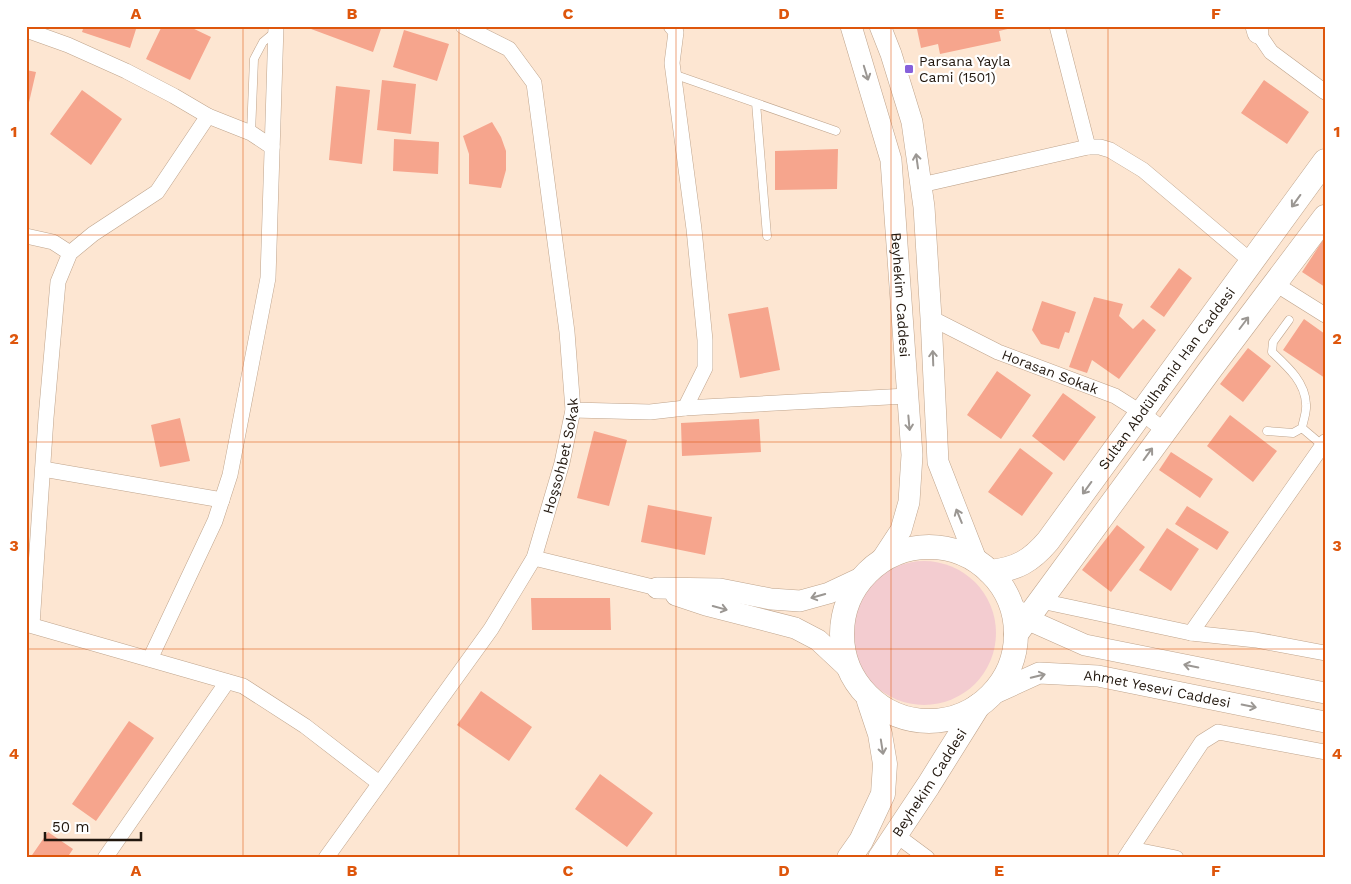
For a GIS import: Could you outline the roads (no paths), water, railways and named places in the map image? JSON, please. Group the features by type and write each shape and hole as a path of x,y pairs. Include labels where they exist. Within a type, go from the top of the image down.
{"main road":[{"name":"Beyhekim Caddesi","path":"851,26 891,160 912,455 909,502 901,530 871,569"},
{"name":"Beyhekim Caddesi","path":"880,26 891,54 912,122 921,185 931,318 938,462 984,567"},
{"name":"Sultan Abdülhamid Han Caddesi","path":"984,567 1006,570 1024,564 1040,550 1325,161"},
{"name":"Sultan Abdülhamid Han Caddesi","path":"1024,615 1075,554 1274,283 1325,217"},
{"path":"1051,536 1054,550 1060,555 1068,556 1075,554"},
{"path":"928,547 954,551 984,567 1024,615 1015,651 1003,681 985,700 955,718 929,721 904,718 869,701 848,668 818,640 795,628 706,605 657,588 720,589 771,599 800,601 829,593 903,551 928,547"},
{"path":"848,668 842,643 843,617 850,596 871,569"},
{"name":"Ahmet Yesevi Caddesi","path":"1024,615 1085,645 1325,693"},
{"name":"Ahmet Yesevi Caddesi","path":"985,700 1039,673 1098,676 1325,722"},
{"name":"Beyhekim Caddesi","path":"880,858 985,700"},
{"name":"Beyhekim Caddesi","path":"849,858 861,840 883,794 885,764 880,734 869,701"}],"street":[{"name":"Hoşsohbet Sokak","path":"326,858 491,629 534,558 562,463 573,410 567,332 534,83 509,50 463,26"},
{"path":"1056,26 1088,147"},
{"path":"150,659 215,521 230,475 268,278 276,28"},
{"path":"678,28 672,63 694,229 705,340 705,368 684,408"},
{"path":"26,30 68,45 126,71 208,116 251,133 272,147"},
{"path":"1257,30 1271,52 1325,92"},
{"path":"208,116 157,192 93,234 70,254 58,282 29,625 243,686 305,726 380,783"},
{"path":"921,185 1088,147 1100,147 1110,150 1143,170 1252,262"},
{"path":"26,236 53,242 70,254"},
{"path":"1274,283 1325,315"},
{"name":"Horasan Sokak","path":"931,318 998,352 1115,396 1142,413 1165,431"},
{"path":"573,410 650,412 684,408 907,396"},
{"path":"1190,633 1324,444"},
{"path":"42,470 222,500"},
{"path":"534,558 657,588"},
{"path":"1024,615 1256,640 1325,653"},
{"path":"105,858 227,682"},
{"path":"1176,858 1128,853 1202,742 1218,732 1325,752"},
{"path":"896,835 927,858"}],"lane":[{"path":"251,133 254,60 263,42 276,28"},
{"path":"673,74 836,131"},
{"path":"756,103 767,236"},
{"path":"1267,431 1294,433 1302,428 1306,406 1302,386 1286,365 1272,352 1273,342 1289,320"},
{"path":"1302,428 1324,444"}],"place":[{"name":"Parsana Yayla Cami (1501)","path":"909,69"}]}
